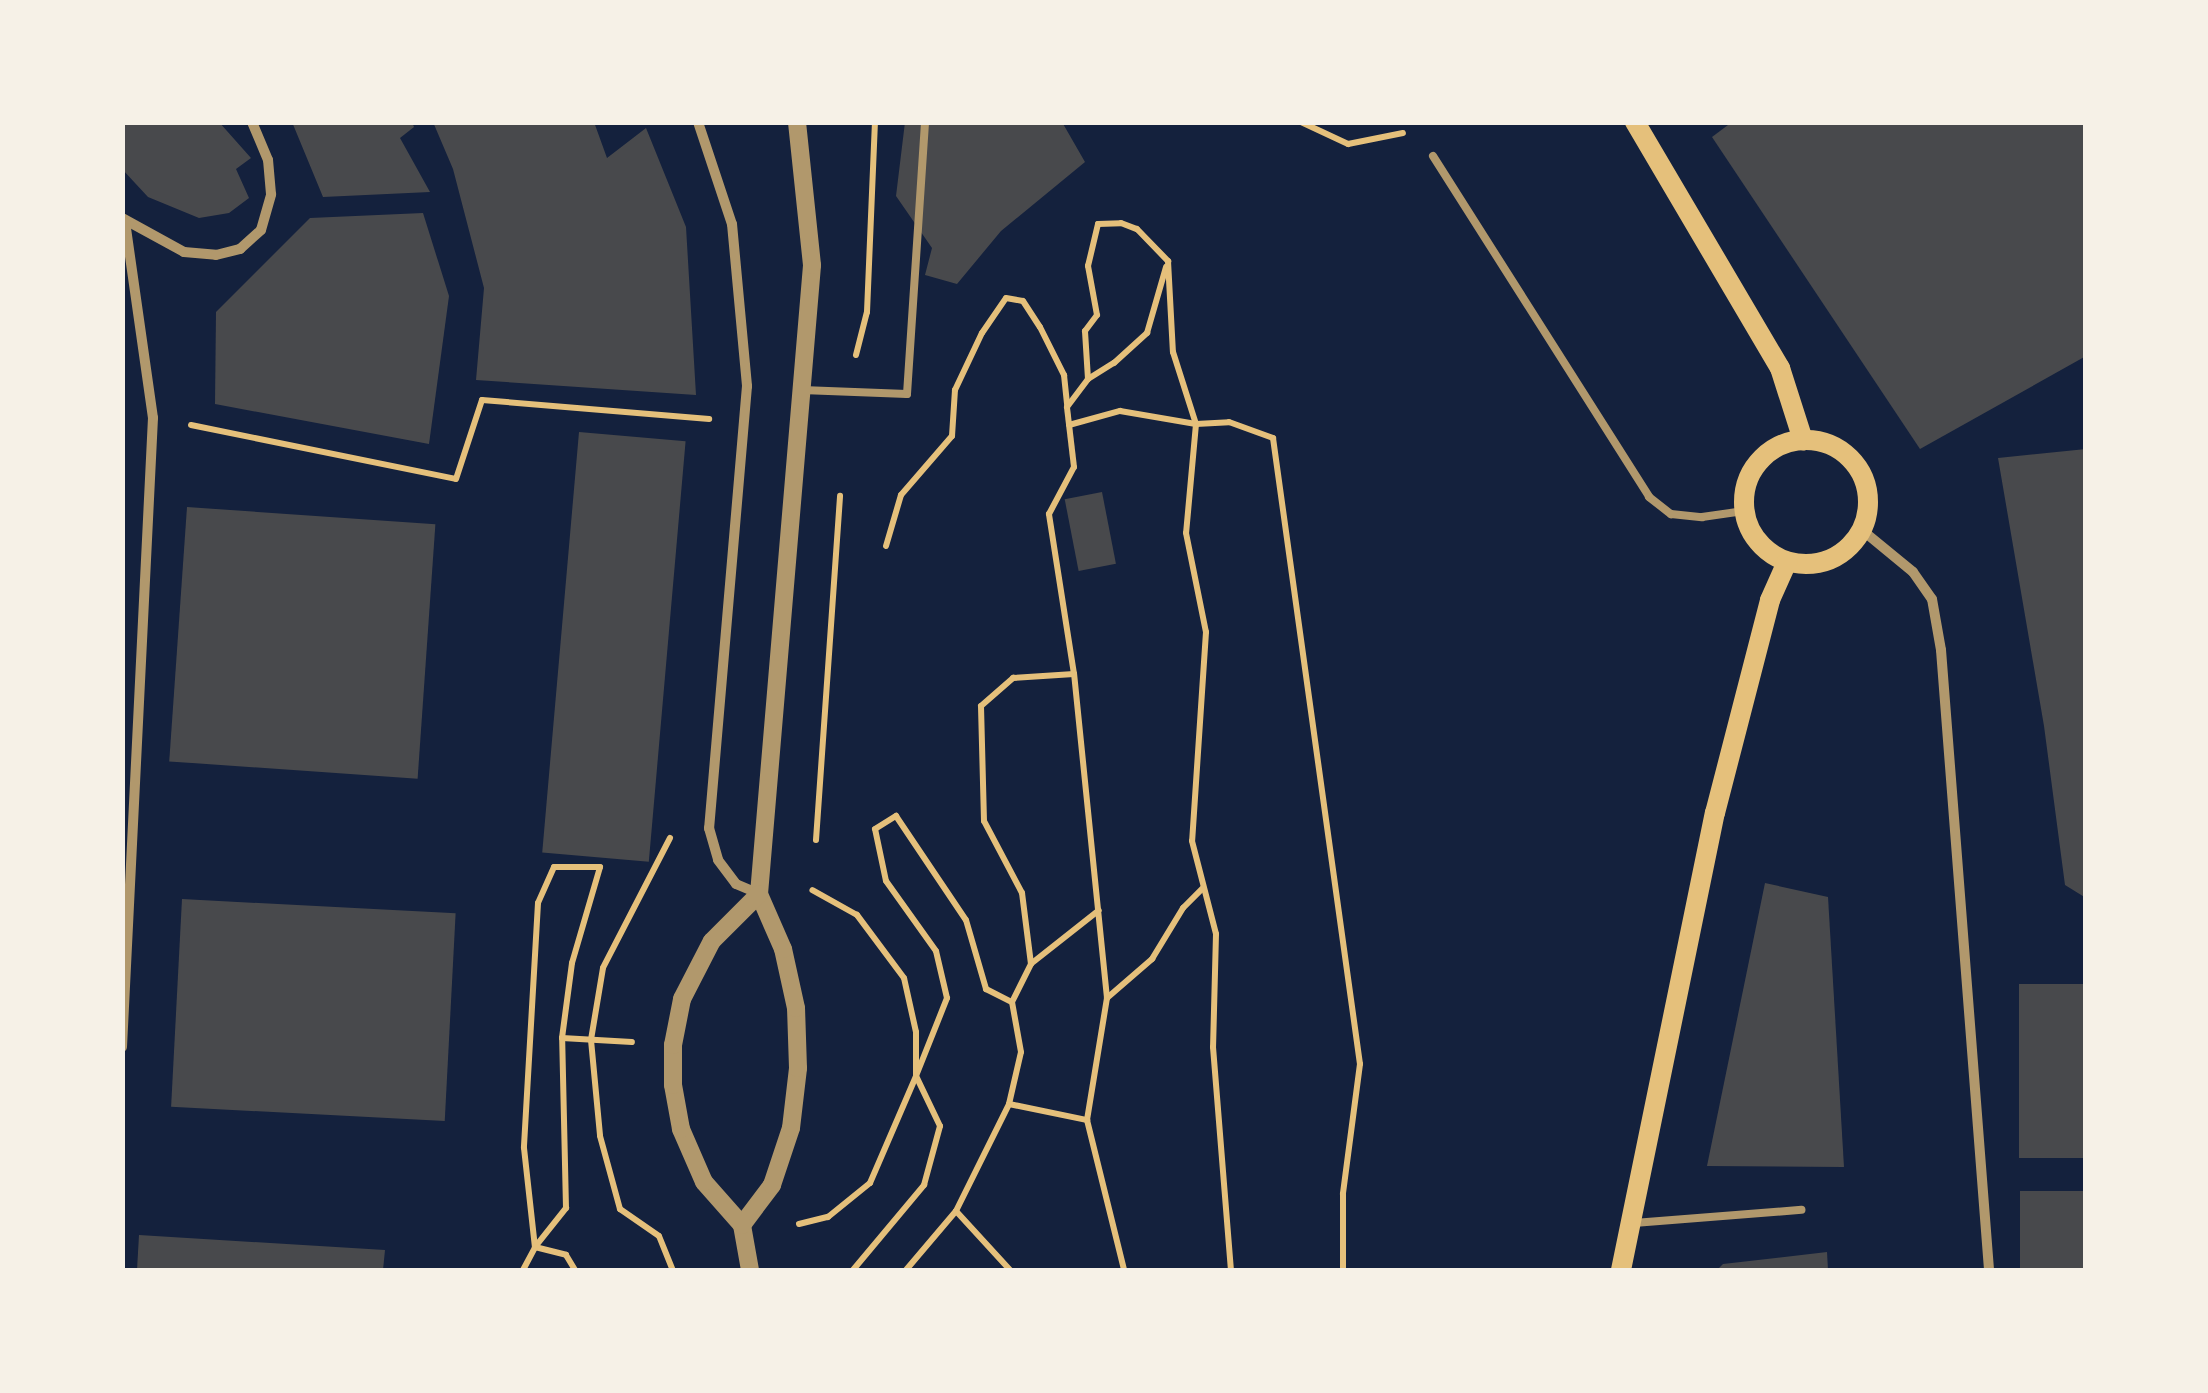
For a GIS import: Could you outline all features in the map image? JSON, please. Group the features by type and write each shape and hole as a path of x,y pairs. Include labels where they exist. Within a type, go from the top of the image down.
{"main road":[{"path":"1635,122 1780,368 1803,440"},
{"path":"1803,440 1838,448 1863,475 1868,494 1862,530 1838,555 1805,565 1787,562 1758,542 1744,511 1751,471 1765,455 1803,440"},
{"path":"1621,1270 1716,813 1770,600 1787,562"}],"street":[{"path":"124,220 184,252 216,255 240,249 261,230 271,194 268,160 252,122"},
{"path":"698,122 732,224 748,386 709,828 718,860 736,884 759,894"},
{"path":"742,1224 772,1185 791,1128 798,1068 796,1008 783,950 759,894 812,265 797,122"},
{"path":"122,1047 153,418 124,220"},
{"path":"1862,530 1913,572 1932,599 1941,650 1989,1270"},
{"path":"750,1270 742,1224 704,1182 681,1130 673,1085 673,1045 682,999 712,941 759,894"}],"lane":[{"path":"802,390 908,394 925,122"},
{"path":"1433,156 1649,497 1671,514 1702,517 1744,511"},
{"path":"1630,1224 1802,1210"}],"path":[{"path":"847,394 867,312 875,122"},
{"path":"1302,122 1348,144 1410,132 1433,156"},
{"path":"1088,378 1085,332 1097,316 1088,266 1098,224 1121,222 1136,230 1168,261 1173,352 1196,424 1186,533 1206,632 1192,841 1216,934 1213,1046 1230,1270"},
{"path":"1067,407 1088,378 1114,363 1147,333 1168,261"},
{"path":"886,546 901,496 952,436 955,390 982,333 1006,298 1023,301 1064,375 1074,467 1049,514 1074,674 1107,998 1087,1120 1124,1270"},
{"path":"218,431 456,479 482,400 745,422"},
{"path":"1069,425 1120,411 1196,424 1229,422 1272,438 1360,1064 1343,1194 1343,1270"},
{"path":"816,840 840,491"},
{"path":"1031,964 1022,892 984,821 981,706 1013,678 1074,674"},
{"path":"792,1226 828,1217 870,1183 947,998 936,951 886,881 875,829 896,816 966,920 986,988 1012,1002"},
{"path":"670,838 603,968 592,1040 600,1136 620,1209 659,1236 674,1270"},
{"path":"523,1270 566,1208 562,1038 572,963 600,867 554,867 538,903 524,1148 536,1247"},
{"path":"1107,998 1152,959 1183,908 1204,887"},
{"path":"812,890 857,915 904,978 916,1032 916,1076 940,1126 924,1185 853,1270"},
{"path":"906,1270 956,1210 1008,1104 1022,1052 1012,1002 1031,964 1099,910"},
{"path":"562,1038 673,1045"},
{"path":"1008,1104 1087,1120"},
{"path":"956,1210 1010,1270"},
{"path":"536,1247 566,1255 575,1270"}],"building":[{"path":"122,122 219,122 251,158 236,169 249,198 229,213 199,218 148,197 122,169"},
{"path":"292,122 412,122 414,127 400,138 430,192 323,197"},
{"path":"433,122 594,122 607,158 646,128 686,227 696,395 476,380 484,288 453,169"},
{"path":"905,122 1062,122 1085,162 1001,231 957,284 925,275 932,248 896,196"},
{"path":"1732,122 2086,122 2086,356 1920,449 1712,137"},
{"path":"423,213 449,296 429,444 215,404 216,312 310,218"},
{"path":"579,432 686,441 649,862 542,852"},
{"path":"2086,449 2086,898 2065,885 2044,726 1998,458"},
{"path":"1102,492 1116,564 1079,571 1065,499"},
{"path":"187,507 435,524 418,779 169,761"},
{"path":"1765,883 1828,897 1844,1167 1707,1166"},
{"path":"182,899 456,913 445,1121 171,1107"},
{"path":"2019,984 2086,984 2086,1158 2019,1158"},
{"path":"2020,1191 2086,1191 2086,1270 2020,1270"},
{"path":"139,1235 385,1250 383,1270 137,1270"},
{"path":"1827,1252 1828,1270 1717,1270 1723,1264"}]}
